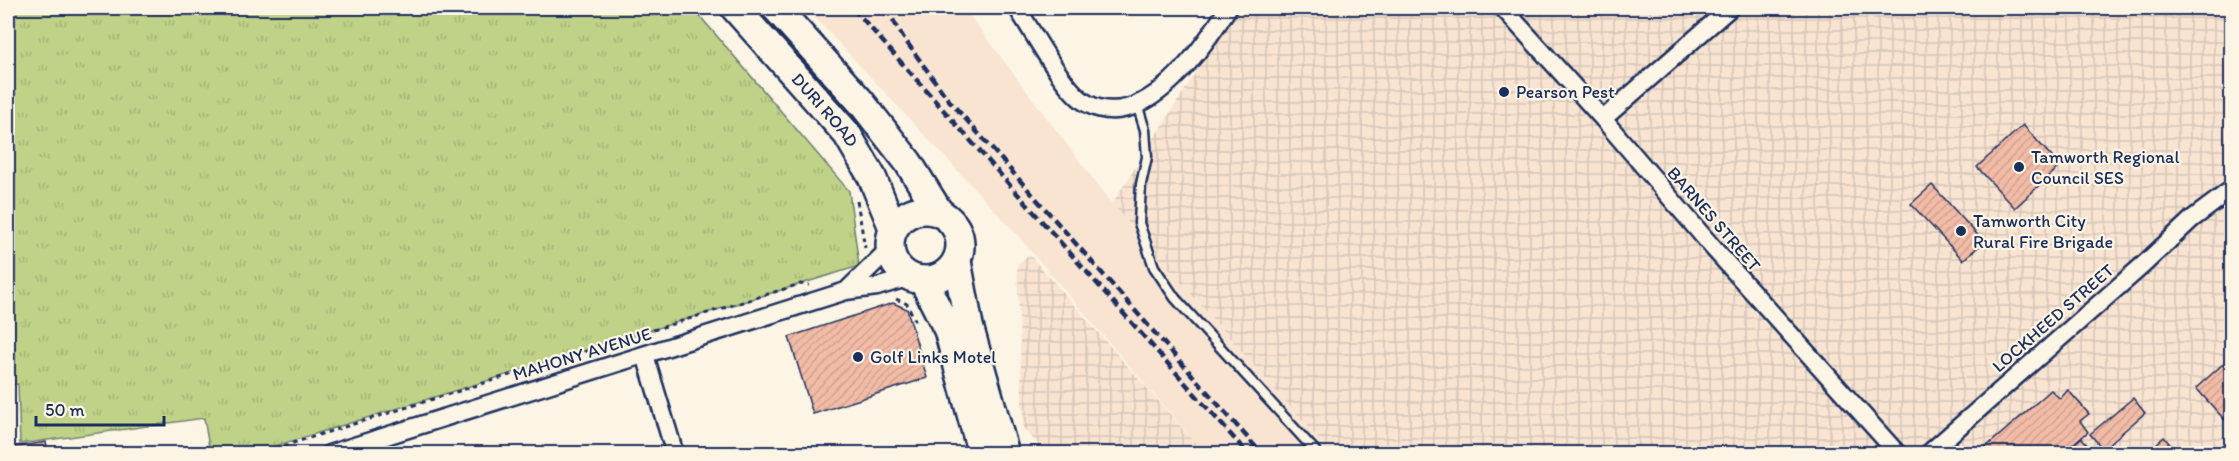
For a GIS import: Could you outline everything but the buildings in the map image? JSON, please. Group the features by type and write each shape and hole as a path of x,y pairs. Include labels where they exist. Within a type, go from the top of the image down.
{"main road":[{"name":"DURI ROAD","path":"735,8 847,134 872,177 885,248"},
{"name":"DURI ROAD","path":"776,8 861,102 908,162 939,212"},
{"path":"982,453 948,330 916,279 896,265 885,248 908,213 929,209 939,212 956,227 960,238 957,261 969,326 1005,453"},
{"path":"916,279 942,276 957,261"}],"street":[{"path":"1017,8 1072,91 1087,104 1104,109 1121,109 1153,96 1186,67 1228,8"},
{"name":"BARNES STREET","path":"1503,8 1603,119 1714,249 1898,453"},
{"path":"1603,119 1730,8"},
{"name":"LOCKHEED STREET","path":"1928,453 2143,265 2192,219 2232,189"},
{"name":"MAHONY AVENUE","path":"846,291 885,248"},
{"name":"MAHONY AVENUE","path":"329,453 382,446 645,354 846,291 916,279"},
{"path":"645,354 675,453"}],"lane":[{"path":"1137,104 1145,130 1147,157 1141,183 1139,223 1154,267 1174,298 1318,453"}],"path":[{"path":"855,191 866,252 885,248"},
{"path":"258,453 800,284 813,285"},
{"path":"877,287 881,302 894,298 907,304 915,320 940,315"}],"shaded area":[{"path":"806,8 964,8 1112,204 1331,453 1204,453 1010,227"},
{"path":"1237,8 2231,8 2231,453 1331,453 1112,204"},
{"path":"1030,255 1204,453 1046,453 1023,428 1017,264"}],"green space":[{"path":"8,8 693,8 849,191 859,266 253,453 210,453 204,418 20,444 18,384 8,385"}],"railway":[{"path":"853,8 1248,454"},
{"path":"886,8 903,37 947,98 1262,454"}],"place":[{"name":"Pearson Pest","path":"1504,92"},
{"name":"Tamworth Regional Council SES","path":"2019,167"},
{"name":"Tamworth City Rural Fire Brigade","path":"1961,231"},
{"name":"Golf Links Motel","path":"858,357"}]}
